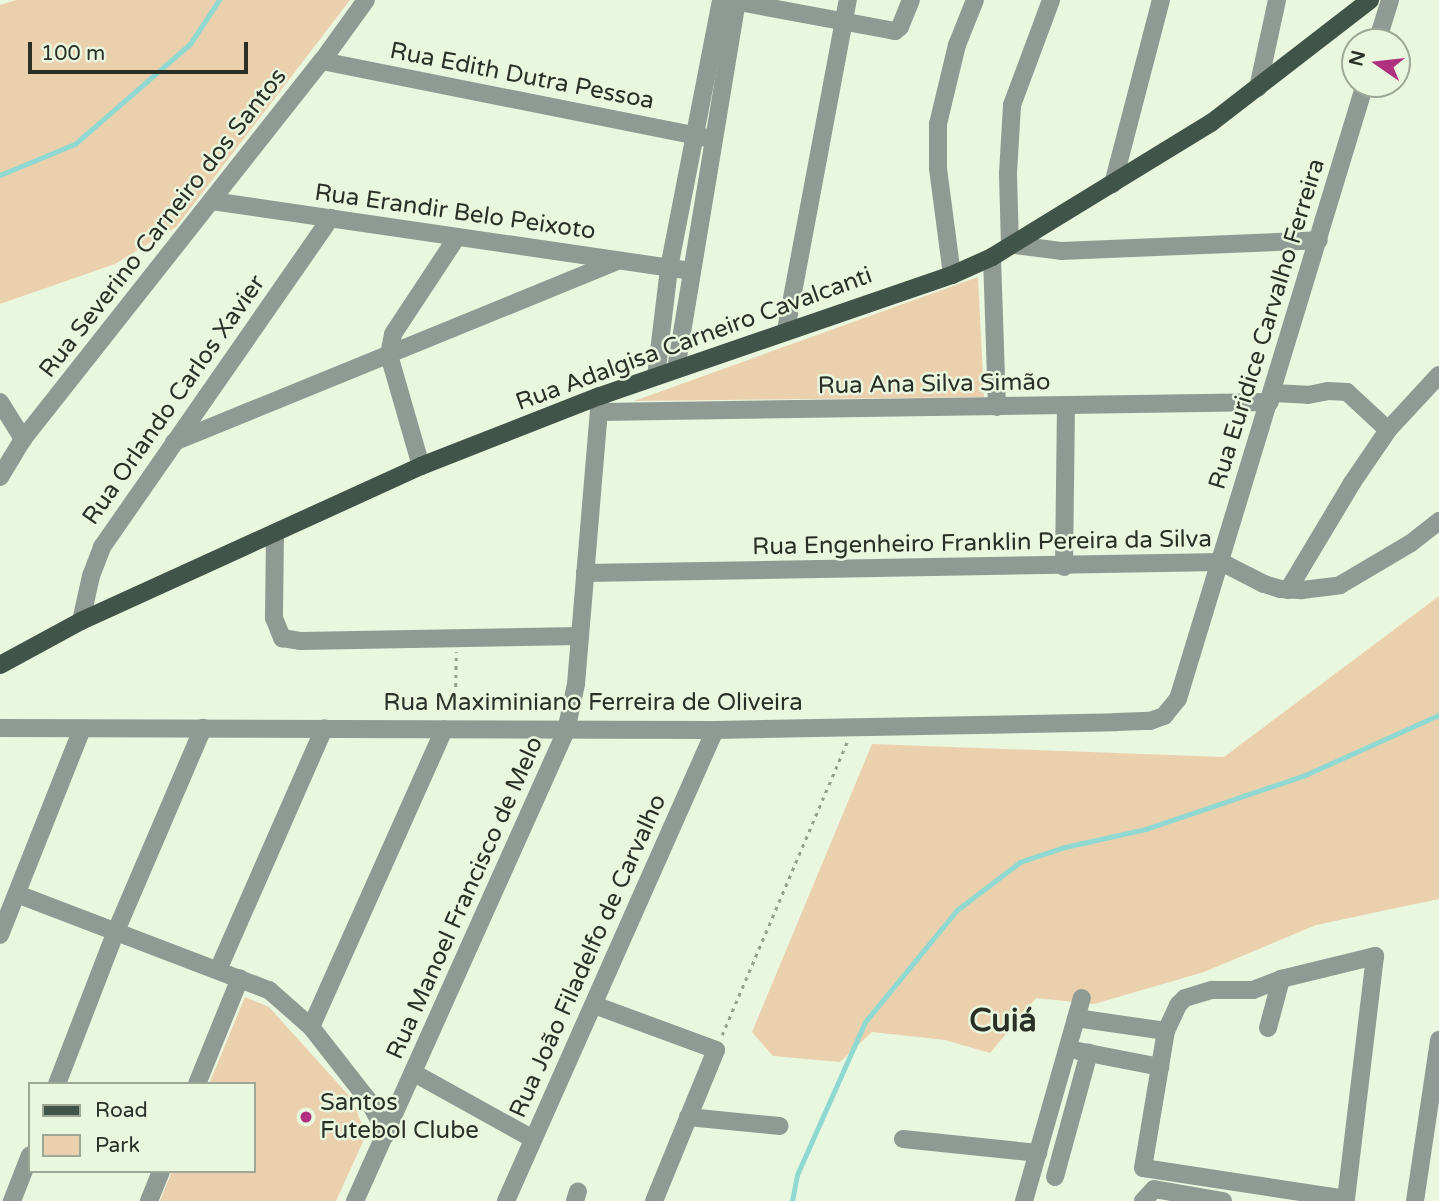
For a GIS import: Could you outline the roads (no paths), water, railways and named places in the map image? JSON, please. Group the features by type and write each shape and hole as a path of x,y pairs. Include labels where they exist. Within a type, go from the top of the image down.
{"main road":[{"name":"Rua Adalgisa Carneiro Cavalcanti","path":"0,665 81,621 421,466 599,404 656,376 953,275 992,257 1211,123 1370,0"}],"street":[{"name":"Rua Severino Carneiro dos Santos","path":"0,477 23,439 322,61 366,0"},
{"path":"730,0 895,31 900,27 911,0"},
{"path":"656,376 669,268 695,136 730,0"},
{"path":"676,369 713,139 730,0"},
{"path":"786,330 848,0"},
{"path":"953,275 938,168 937,124 957,45 975,0"},
{"path":"1051,0 1012,105 1008,173 1013,245 1061,251 1319,240"},
{"path":"1113,184 1161,0"},
{"path":"1258,88 1278,0"},
{"path":"1381,28 1390,0"},
{"name":"Rua Edith Dutra Pessoa","path":"322,61 713,139"},
{"name":"Rua Euridice Carvalho Ferreira","path":"1178,699 1361,98"},
{"name":"Rua Erandir Belo Peixoto","path":"212,201 691,271"},
{"name":"Rua Orlando Carlos Xavier","path":"81,621 91,576 102,547 331,218"},
{"path":"421,466 389,355 393,334 409,306 457,237"},
{"path":"992,257 997,407"},
{"path":"174,442 618,261"},
{"path":"1288,590 1352,483 1388,430 1439,376"},
{"name":"Rua Ana Silva Simão","path":"599,404 1066,407 1308,395 1328,391 1347,392 1388,430"},
{"path":"0,402 23,439"},
{"name":"Rua Manoel Francisco de Melo","path":"355,1201 566,731 576,684 599,404"},
{"path":"1064,567 1066,407"},
{"name":"Rua Engenheiro Franklin Pereira da Silva","path":"585,573 1064,567 1221,562 1264,584 1288,590 1339,585 1411,543 1439,521"},
{"path":"275,533 274,618 282,638 456,640 580,636"},
{"name":"Rua Maximiniano Ferreira de Oliveira","path":"0,728 566,731 1150,721 1164,716 1178,699"},
{"path":"58,1082 116,932 203,728"},
{"path":"218,970 324,728"},
{"path":"0,935 82,729"},
{"path":"311,1027 449,729"},
{"name":"Rua João Filadelfo de Carvalho","path":"506,1201 715,730"},
{"path":"17,894 269,990 311,1027 368,1100 387,1134"},
{"path":"1375,956 1346,1199 1143,1168 1166,1031 1178,1005 1185,998 1212,990 1253,990 1281,979 1375,956"},
{"path":"198,1082 240,978"},
{"path":"1268,1028 1281,979"},
{"path":"1024,1201 1082,998"},
{"path":"594,1005 716,1050 654,1201"},
{"path":"1076,1018 1166,1031"},
{"path":"1415,1201 1433,1117 1439,1040"},
{"path":"1068,1049 1160,1067"},
{"path":"1055,1177 1089,1053"},
{"path":"414,1073 533,1139"},
{"path":"688,1116 780,1126"},
{"path":"903,1139 1038,1153"},
{"path":"12,1201 28,1160"},
{"path":"149,1201 160,1173"},
{"path":"1143,1201 1154,1189 1223,1201"}],"waterway":[{"path":"0,175 75,144 190,44 219,0"},
{"path":"792,1201 797,1175 865,1022 957,910 1020,862 1065,847 1146,829 1303,776 1439,715"}],"place":[{"name":"Santos Futebol Clube","path":"306,1117"}],"district":[{"name":"Cuiá","path":"1003,1021"}]}
